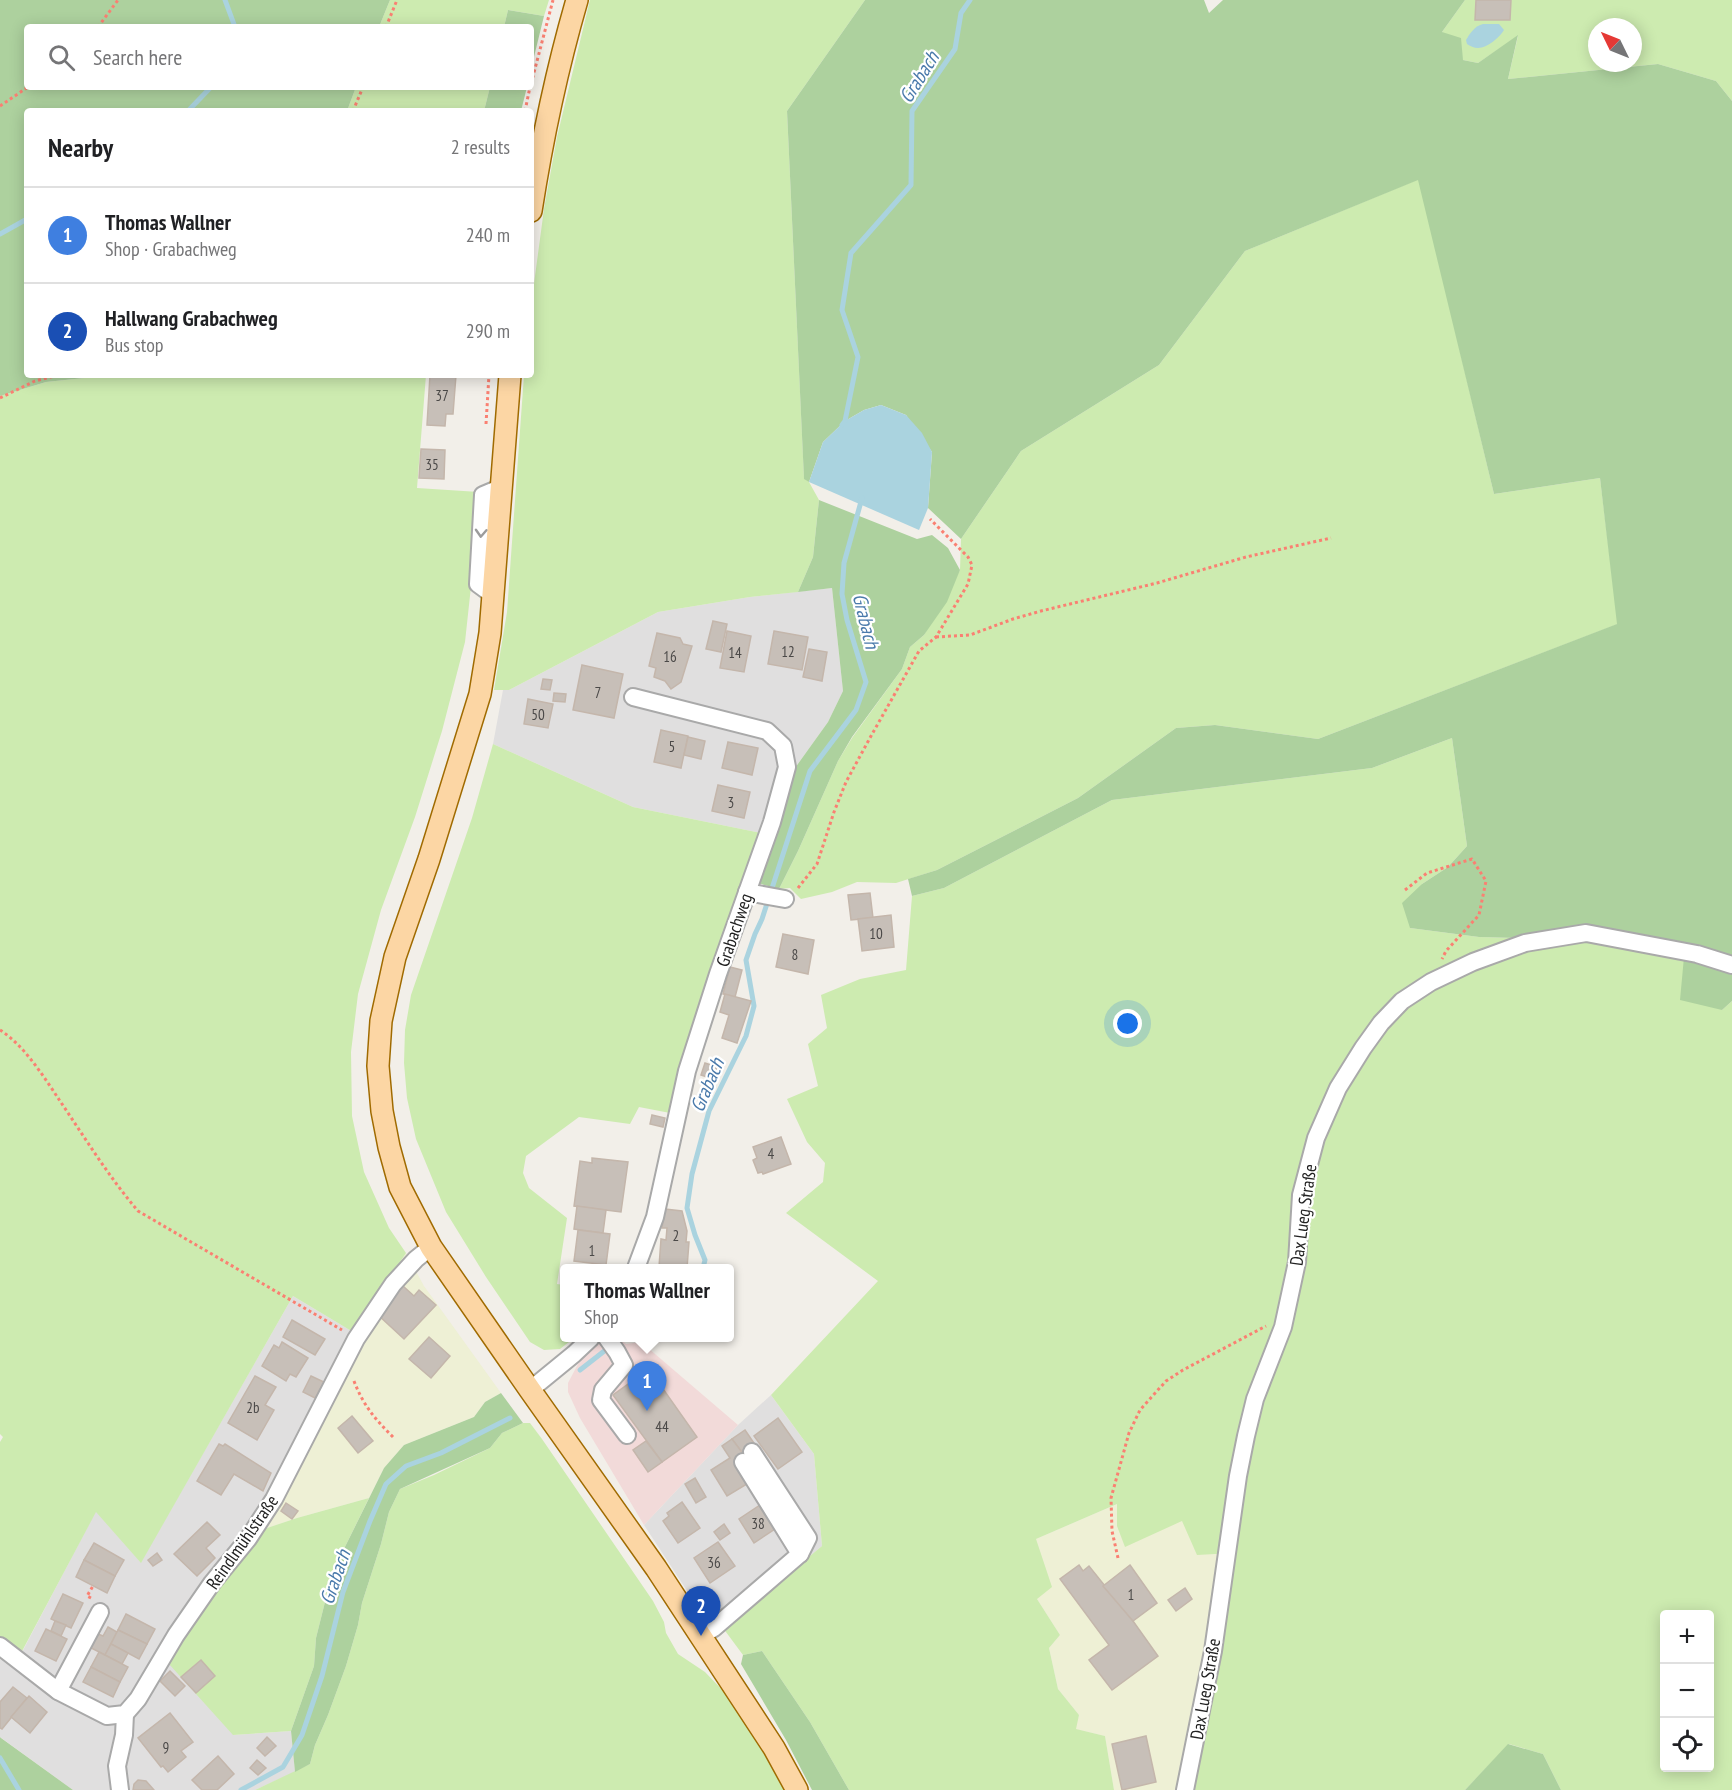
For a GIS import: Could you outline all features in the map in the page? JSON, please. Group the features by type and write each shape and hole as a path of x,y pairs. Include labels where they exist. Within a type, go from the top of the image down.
{"main road":[{"path":"534,192 558,73 577,0"},
{"path":"510,378 490,633 480,694 429,859 395,957 381,1022 378,1066 382,1111 389,1147 400,1187 431,1247 656,1568 774,1748 797,1790"}],"street":[{"name":"Grabachweg","path":"633,697 767,731 783,746 787,767 772,822 767,896 718,974 687,1071 654,1217 638,1264"},
{"name":"Dax Lueg Straße","path":"1185,1790 1213,1651 1238,1476 1246,1436 1255,1399 1283,1327 1297,1262 1301,1195 1316,1138 1338,1088 1363,1048 1381,1023 1402,1001 1431,982 1473,962 1525,944 1586,933 1697,954 1732,965"},
{"name":"Reindlmühlstraße","path":"125,1714 138,1699 212,1583 248,1539 274,1500 356,1339 393,1284 416,1259 431,1247"},
{"path":"530,1390 587,1342"},
{"path":"610,1342 624,1365 603,1390 601,1400 627,1435"},
{"path":"701,1636 714,1628 800,1554 747,1457"},
{"path":"58,1691 99,1612"},
{"path":"0,1646 58,1691 107,1716 125,1714 124,1735 117,1766 120,1790"}],"path":[{"path":"100,24 118,0"},
{"path":"387,24 397,0"},
{"path":"534,73 553,0"},
{"path":"0,106 24,90"},
{"path":"354,108 362,90"},
{"path":"526,108 530,90"},
{"path":"0,398 46,378"},
{"path":"767,896 806,880 817,864 846,782 919,651 936,637 968,584 972,565 968,557 930,519"},
{"path":"936,637 970,635 1041,611 1146,586 1246,557 1331,538"},
{"path":"1405,890 1426,873 1472,859 1486,881 1479,915 1446,951 1431,982"},
{"path":"0,1030 9,1036 39,1071 122,1192 138,1211 356,1339"},
{"path":"1118,1558 1112,1531 1111,1498 1126,1441 1140,1410 1166,1381 1182,1370 1285,1314"},
{"path":"345,1360 363,1402 374,1419 393,1437"}],"shaded area":[{"path":"832,588 843,691 828,722 795,768 761,833 633,807 493,744 503,690 509,690 658,612 750,597"},
{"path":"293,1296 353,1332 285,1468 249,1524 233,1735 291,1731 295,1772 255,1790 73,1790 0,1737 0,1639 21,1654 96,1511 141,1562"},
{"path":"599,1342 624,1342 626,1344 641,1342 738,1425 644,1525 580,1418 568,1392 568,1383 578,1364"},
{"path":"771,1395 814,1454 822,1546 716,1635 644,1525 738,1425"}],"green space":[{"path":"0,0 390,0 380,24 24,24 24,90 355,90 348,108 24,108 24,378 84,378 46,382 0,396"},
{"path":"390,0 549,0 544,16 508,10 505,24 380,24"},
{"path":"590,0 865,0 787,111 804,478 809,482 819,500 813,557 798,592 750,597 658,612 509,690 494,690 507,612 524,378 534,378 534,284 557,137"},
{"path":"865,0 1204,0 1209,13 1223,0 1465,0 1442,32 1461,38 1463,60 1478,63 1518,35 1508,79 1588,71 1642,72 1642,66 1658,64 1716,81 1732,101 1732,1001 1722,1010 1680,1000 1684,957 1601,940 1479,937 1410,928 1402,903 1422,884 1448,867 1467,846 1452,738 1372,768 1112,800 944,888 912,896 908,879 937,870 1078,798 1176,728 1215,725 1318,739 1617,624 1600,478 1494,494 1418,180 1245,251 1159,365 1021,451 961,539 928,508 932,452 906,415 881,405 864,410 845,421 823,442 809,482 804,479 787,111"},
{"path":"1465,0 1732,0 1732,101 1716,81 1658,64 1642,66 1642,18 1588,18 1588,71 1508,79 1518,36 1478,63 1463,60 1442,32"},
{"path":"508,10 544,16 534,57 534,24 505,24"},
{"path":"355,90 489,90 485,108 348,108"},
{"path":"489,90 526,90 522,108 485,108"},
{"path":"1419,179 1494,494 1600,478 1618,624 1318,739 1215,725 1176,728 1078,798 937,870 896,883 857,882 832,892 801,899 790,888 779,889 838,761 902,669 910,647 924,635 960,570 961,539 1021,451 1159,365 1245,251"},
{"path":"84,378 426,378 417,488 479,492 465,642 442,731 415,817 381,910 358,994 351,1052 352,1116 364,1172 389,1228 406,1253 353,1332 293,1296 141,1563 96,1512 20,1655 0,1639 0,1442 3,1437 0,1434 0,396 46,382"},
{"path":"819,500 917,539 932,535 948,548 960,570 947,602 924,635 910,647 902,669 852,737 838,761 779,889 744,879 795,768 828,722 843,691 832,588 798,592 813,557"},
{"path":"1452,738 1467,846 1448,867 1422,884 1410,928 1479,937 1601,940 1684,957 1722,1010 1732,1001 1732,1790 1561,1790 1543,1754 1509,1744 1465,1790 1192,1790 1233,1553 1197,1555 1182,1521 1125,1547 1117,1526 1117,1504 1036,1539 1052,1587 1037,1599 1060,1635 1049,1648 1058,1689 1079,1715 1076,1729 1105,1736 1114,1790 849,1790 810,1722 762,1651 743,1655 723,1628 822,1546 814,1454 771,1395 878,1281 786,1213 823,1182 825,1163 807,1142 787,1099 818,1086 808,1044 827,1028 821,995 860,979 906,970 912,896 944,888 1112,800 1372,768"},
{"path":"493,744 633,807 761,833 670,1113 639,1107 630,1124 579,1117 526,1156 523,1173 529,1188 567,1218 557,1284 560,1284 560,1342 569,1342 560,1349 544,1350 530,1342 446,1212 416,1139 407,1098 404,1063 405,1030 411,995 472,818"},
{"path":"406,1253 424,1286 501,1393 485,1402 474,1417 404,1445 384,1468 369,1498 261,1530 353,1332"},
{"path":"501,1393 523,1423 502,1433 490,1448 400,1489 389,1512 346,1666 315,1745 310,1764 295,1772 291,1731 314,1666 316,1638 328,1590 338,1561 384,1468 404,1445 474,1417 485,1402"},
{"path":"523,1423 530,1423 542,1439 653,1601 664,1622 666,1633 678,1654 705,1672 729,1697 787,1790 255,1790 310,1764 315,1745 346,1666 389,1512 400,1489 490,1448 502,1433"},
{"path":"369,1498 338,1561 328,1590 316,1638 314,1666 291,1731 233,1735 169,1664 182,1637 261,1530"},
{"path":"1117,1504 1117,1526 1182,1521 1234,1553 1192,1790 1114,1790 1105,1736 1075,1729 1079,1715 1058,1689 1049,1648 1060,1635 1037,1599 1036,1539"},
{"path":"762,1651 810,1722 849,1790 812,1790 786,1740 741,1664 743,1655"},
{"path":"1,1738 73,1790 0,1790"},
{"path":"1508,1744 1543,1754 1561,1790 1465,1790"}],"water":[{"path":"1483,24 1499,24 1504,30 1496,39 1482,48 1467,44 1466,40 1471,32"},
{"path":"881,405 906,415 922,433 932,452 928,508 919,530 809,482 823,442 845,421 864,410"}],"building":[{"path":"1476,0 1511,0 1510,20 1475,20"},
{"path":"430,378 456,378 453,414 446,414 445,426 427,425"},
{"path":"421,449 445,450 444,479 419,478"},
{"path":"713,621 727,624 721,652 706,649"},
{"path":"727,631 751,636 744,672 720,668"},
{"path":"774,631 808,637 802,670 768,664"},
{"path":"657,633 680,638 683,644 692,646 681,682 671,689 665,681 654,677 656,668 649,666"},
{"path":"809,649 827,652 822,681 803,677"},
{"path":"582,665 623,674 614,718 573,710"},
{"path":"543,679 552,680 550,690 541,689"},
{"path":"554,693 566,694 565,702 553,701"},
{"path":"528,699 553,704 548,728 524,724"},
{"path":"661,730 688,736 681,768 654,762"},
{"path":"688,737 705,741 701,759 684,755"},
{"path":"728,742 758,748 752,775 722,768"},
{"path":"718,785 750,792 744,818 712,811"},
{"path":"870,893 873,918 851,920 848,895"},
{"path":"891,915 894,947 862,951 858,919"},
{"path":"783,934 814,940 808,974 776,967"},
{"path":"730,967 742,970 735,997 723,994"},
{"path":"725,994 751,1001 737,1043 722,1038 729,1015 720,1012"},
{"path":"705,1063 717,1067 713,1079 701,1075"},
{"path":"652,1115 665,1118 663,1127 650,1124"},
{"path":"781,1137 791,1164 763,1174 758,1173 753,1160 757,1158 753,1147"},
{"path":"592,1158 628,1162 621,1212 574,1206 580,1161 592,1163"},
{"path":"577,1206 606,1210 603,1233 574,1229"},
{"path":"665,1209 682,1211 687,1231 686,1242 689,1242 687,1264 659,1264 661,1239 666,1240 667,1228 662,1228"},
{"path":"578,1230 610,1234 606,1264 574,1261"},
{"path":"403,1286 414,1296 419,1290 436,1305 404,1339 377,1314"},
{"path":"292,1320 325,1339 315,1355 283,1337"},
{"path":"429,1337 450,1356 431,1378 409,1359"},
{"path":"282,1342 308,1358 296,1377 290,1374 286,1381 262,1366 274,1345 279,1348"},
{"path":"649,1369 697,1437 662,1462 613,1395"},
{"path":"255,1376 276,1387 265,1405 274,1410 257,1440 228,1423"},
{"path":"311,1376 324,1382 315,1398 303,1392"},
{"path":"352,1416 373,1441 358,1453 338,1428"},
{"path":"778,1418 802,1452 778,1469 754,1436"},
{"path":"745,1430 756,1446 744,1455 732,1439"},
{"path":"732,1439 744,1455 752,1481 727,1496 711,1470 730,1458 722,1446"},
{"path":"646,1441 662,1462 648,1472 633,1450"},
{"path":"219,1444 223,1446 225,1444 271,1473 263,1491 234,1474 221,1495 197,1481"},
{"path":"695,1478 706,1497 696,1503 685,1484"},
{"path":"682,1502 700,1528 678,1543 663,1521 669,1516 667,1513"},
{"path":"286,1503 298,1511 292,1519 281,1511"},
{"path":"763,1503 778,1527 754,1543 739,1519"},
{"path":"207,1522 220,1535 206,1548 215,1558 197,1576 174,1554"},
{"path":"724,1524 730,1533 720,1540 714,1532"},
{"path":"718,1542 735,1566 710,1583 694,1558"},
{"path":"94,1543 124,1560 115,1576 84,1560"},
{"path":"157,1553 162,1560 153,1566 148,1560"},
{"path":"84,1560 115,1576 107,1593 76,1577"},
{"path":"1079,1565 1083,1571 1089,1566 1158,1656 1112,1690 1089,1660 1109,1645 1060,1579"},
{"path":"1130,1565 1157,1603 1133,1621 1103,1586"},
{"path":"1185,1588 1192,1599 1176,1611 1168,1600"},
{"path":"63,1594 83,1603 71,1628 51,1619"},
{"path":"126,1614 155,1629 147,1644 118,1630"},
{"path":"55,1621 66,1625 61,1636 51,1631"},
{"path":"108,1627 117,1632 105,1655 91,1648 98,1634 103,1636"},
{"path":"46,1629 67,1639 56,1661 35,1651"},
{"path":"118,1630 147,1644 139,1659 111,1644"},
{"path":"111,1644 128,1653 122,1664 105,1655"},
{"path":"99,1652 128,1667 120,1682 91,1667"},
{"path":"201,1660 215,1676 196,1693 181,1677"},
{"path":"91,1667 120,1682 113,1697 83,1682"},
{"path":"170,1671 185,1686 175,1696 160,1681"},
{"path":"13,1687 27,1698 2,1729 0,1728 0,1702"},
{"path":"29,1696 47,1712 30,1733 11,1717"},
{"path":"170,1713 193,1742 181,1751 186,1757 168,1772 163,1766 161,1767 138,1738"},
{"path":"1146,1736 1156,1782 1122,1790 1112,1744"},
{"path":"267,1737 276,1746 265,1756 257,1748"},
{"path":"218,1756 234,1774 217,1790 202,1790 192,1780"},
{"path":"257,1760 266,1768 258,1775 250,1768"},
{"path":"138,1780 146,1781 154,1790 133,1790"}],"waterway":[{"path":"225,0 234,24"},
{"name":"Grabach","path":"842,425 845,421 858,357 842,310 851,253 911,185 912,111 955,49 961,13 970,0"},
{"path":"191,108 208,90"},
{"path":"0,234 24,221"},
{"name":"Grabach","path":"704,1264 705,1260 687,1208 692,1174 709,1111 746,1036 754,1006 746,960 762,919 810,771 856,710 866,682 847,620 842,594 844,563 862,498"},
{"name":"Grabach","path":"580,1370 616,1342"},
{"name":"Grabach","path":"241,1790 283,1767 302,1735 322,1676 343,1592 386,1484 406,1466 441,1453 510,1418"},
{"path":"0,1758 19,1790"}],"place":[{"name":"Thomas Wallner","path":"647,1411"},
{"name":"Hallwang Grabachweg","path":"701,1636"}]}
